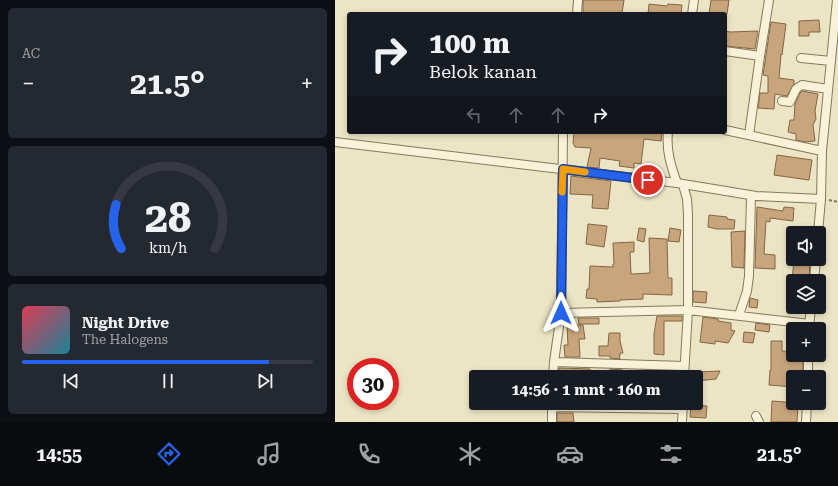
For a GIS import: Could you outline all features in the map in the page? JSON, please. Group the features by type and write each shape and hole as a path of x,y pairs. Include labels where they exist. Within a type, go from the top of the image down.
{"street":[{"path":"577,12 578,0"},
{"path":"692,12 694,0"},
{"path":"749,135 759,56 769,0"},
{"path":"819,226 822,151 837,0"},
{"path":"727,51 759,56"},
{"path":"801,58 831,61"},
{"path":"782,101 790,102 796,89 801,85 828,89"},
{"path":"727,130 822,151"},
{"path":"553,370 561,313 563,134"},
{"path":"668,134 667,149 670,163 687,199 688,310 684,370"},
{"path":"335,142 680,184 751,196 821,199"},
{"path":"739,315 747,291 749,276 751,196"},
{"path":"561,313 688,310 739,315 786,322"},
{"path":"554,362 684,366"},
{"path":"551,410 552,422"},
{"path":"683,410 683,422"},
{"path":"806,422 807,410"}],"building":[{"path":"583,0 624,0 622,12 583,12"},
{"path":"711,0 729,0 727,14 727,12 709,12"},
{"path":"649,4 667,6 668,4 682,5 681,12 648,12"},
{"path":"819,20 820,32 809,32 809,36 799,36 799,21"},
{"path":"771,22 786,24 779,78 794,80 794,84 787,96 775,94 774,109 758,108 760,93 768,93 768,76 763,75"},
{"path":"727,31 758,31 755,49 727,46"},
{"path":"802,91 818,94 815,111 816,119 813,125 815,141 805,142 796,140 796,134 788,132 790,120 794,120 795,104"},
{"path":"574,134 662,134 661,141 644,139 641,164 634,163 634,168 619,166 620,161 600,158 599,168 587,167 591,148 575,147 573,143"},
{"path":"777,155 812,160 809,180 774,175"},
{"path":"571,176 611,181 608,209 592,208 593,195 570,194"},
{"path":"757,207 783,211 784,207 794,208 793,221 770,218 770,222 766,221 764,254 775,255 775,269 755,268"},
{"path":"709,215 727,217 727,219 735,220 734,229 717,229 708,227"},
{"path":"588,224 607,226 604,247 586,244"},
{"path":"639,228 646,229 644,242 637,240"},
{"path":"670,228 681,230 679,242 668,241"},
{"path":"745,231 744,268 732,267 731,232"},
{"path":"649,238 667,239 668,278 672,278 672,295 643,294 643,299 597,302 597,299 586,298 587,289 589,289 590,266 613,267 613,243 634,242 634,252 630,252 631,274 650,273"},
{"path":"793,266 810,266 809,274 793,274"},
{"path":"693,291 707,292 706,303 693,302"},
{"path":"750,298 758,300 757,308 749,307"},
{"path":"657,316 682,316 682,321 664,321 664,355 654,354 654,334"},
{"path":"703,317 731,323 731,330 735,331 728,343 715,341 715,344 700,342"},
{"path":"578,318 599,318 599,324 579,324"},
{"path":"756,323 770,325 769,332 755,330"},
{"path":"567,325 583,325 585,339 579,339 580,357 565,357 564,345 568,345"},
{"path":"744,332 755,333 753,343 743,342"},
{"path":"609,333 620,333 623,353 620,353 620,359 610,358 610,356 599,356 599,346 608,346"},
{"path":"771,341 782,341 782,351 786,351 786,362 803,362 803,370 786,370 786,386 769,385 771,370"},
{"path":"559,368 590,370 559,370"},
{"path":"720,371 716,379 703,380 703,372"},
{"path":"772,401 786,402 786,410 798,410 797,422 771,422"},
{"path":"703,406 707,406 706,418 690,417 691,410 703,410"},
{"path":"557,413 573,413 574,422 557,422"}],"slow traffic":[{"path":"562,192 563,169 585,172"}],"route":[{"path":"561,313 563,169 648,180"}]}
